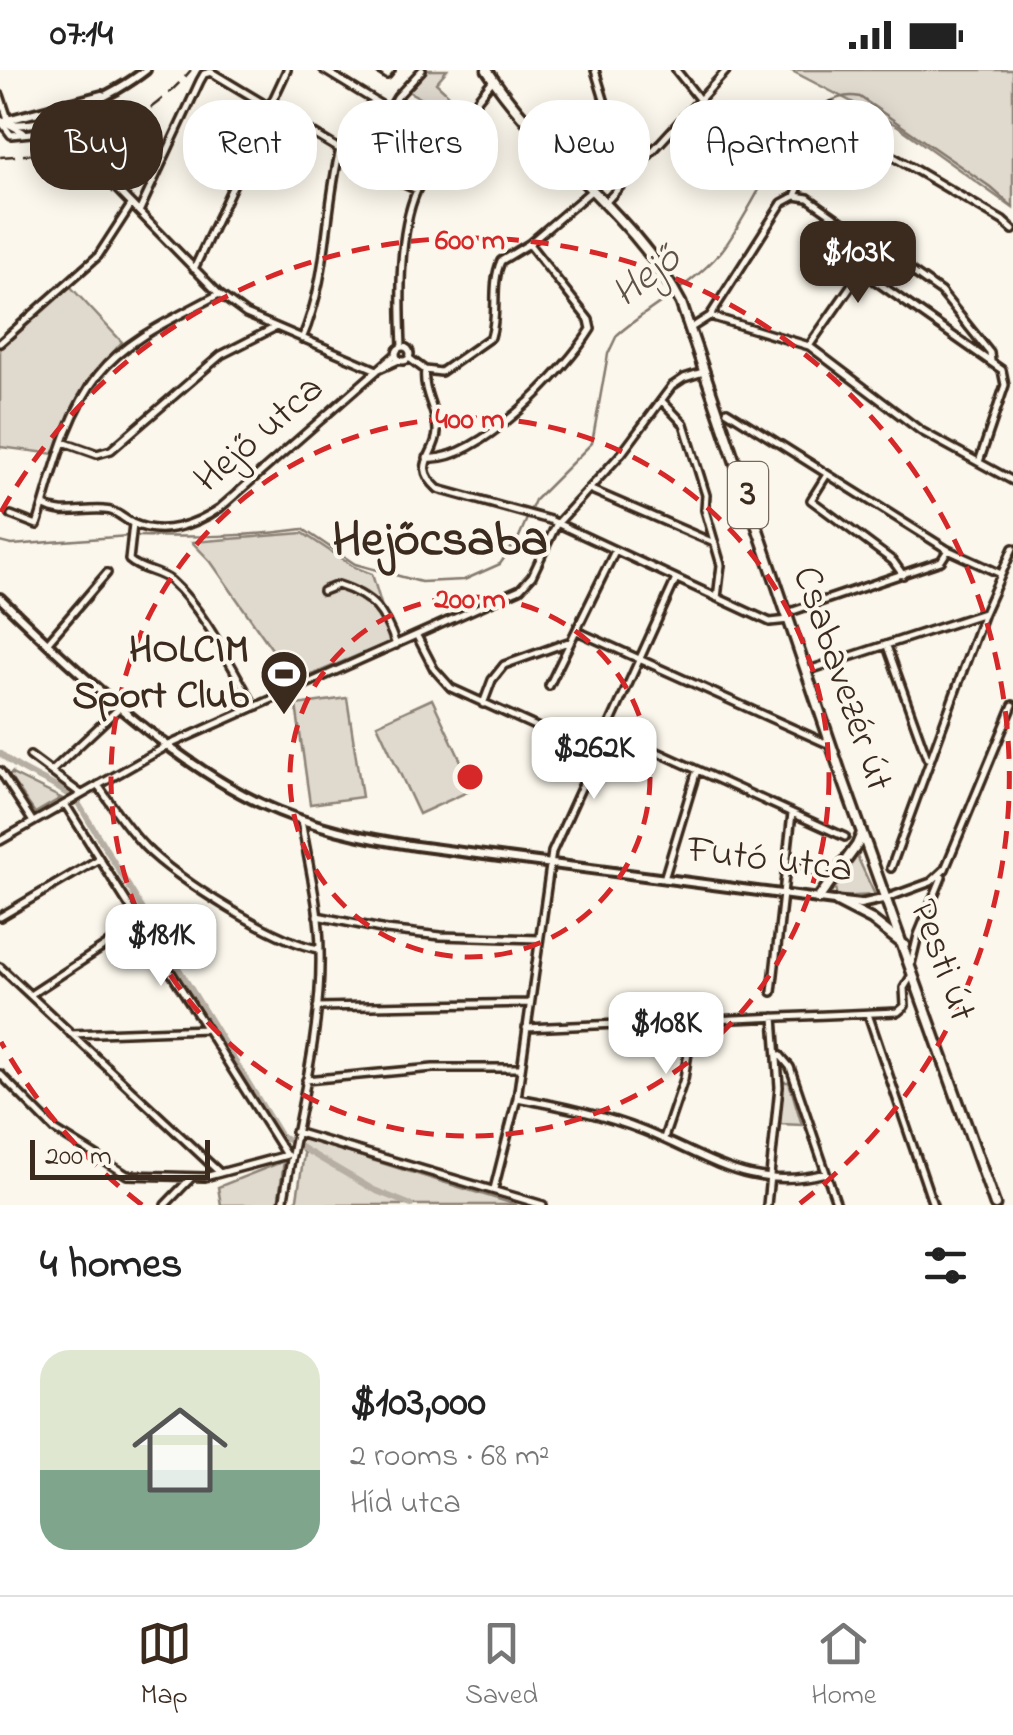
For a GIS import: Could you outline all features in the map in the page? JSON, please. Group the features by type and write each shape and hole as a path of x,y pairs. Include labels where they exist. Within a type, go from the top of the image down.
{"main road":[{"path":"4,119 48,119 127,85 146,70"},
{"name":"Csabavezér út","path":"487,70 644,247 675,292 691,328 869,851"},
{"path":"4,119 101,97"},
{"name":"Futó utca","path":"0,598 170,745 232,788 301,820 376,840 818,900 860,904 887,898"},
{"path":"818,900 862,834"},
{"name":"Pesti út","path":"869,851 995,1205"},
{"path":"837,902 872,920 905,946"}],"street":[{"path":"273,100 287,70"},
{"path":"324,70 370,100"},
{"path":"380,70 386,76 392,70"},
{"path":"395,100 422,70"},
{"path":"595,70 612,126 652,151"},
{"path":"676,70 699,100 727,70"},
{"path":"192,100 204,74 211,72 260,100"},
{"path":"479,100 494,80"},
{"path":"0,95 11,135 30,134"},
{"path":"97,100 101,97"},
{"path":"139,212 183,119"},
{"path":"604,204 670,131"},
{"path":"894,157 1013,230"},
{"path":"302,338 320,292 337,161"},
{"path":"117,190 219,294 246,314 377,370"},
{"path":"194,269 231,190"},
{"path":"409,358 410,350 402,347 404,259 417,190"},
{"path":"795,196 798,190"},
{"path":"397,357 409,358 425,370 440,372 491,337 496,274 501,261 529,244 592,192"},
{"path":"691,328 710,316 782,203 795,196 808,198 941,292 990,353 991,361"},
{"path":"0,343 98,256 131,204"},
{"path":"427,458 444,458 482,439 529,402 591,328 589,320 529,244"},
{"path":"809,346 878,247"},
{"path":"862,271 1002,370 1005,385 979,462"},
{"path":"11,515 37,524 63,442 82,397 99,372 166,322 219,294"},
{"path":"710,316 809,346 921,431 1013,481"},
{"path":"63,442 97,454 111,450 221,354 276,327"},
{"name":"Hejő utca","path":"43,505 56,512 113,511 132,531 178,528 202,520 397,357 402,347"},
{"path":"425,370 428,405 437,432 427,458 427,474 438,489 536,515 770,622 941,561 948,550"},
{"path":"0,841 170,745 520,589 532,576 556,525 678,381 703,372"},
{"path":"662,401 684,424 703,488 705,510 721,564 717,598"},
{"path":"727,411 948,550 1001,574"},
{"path":"826,476 811,500 892,560 903,575"},
{"path":"589,488 714,543"},
{"path":"132,531 128,560 136,567 167,577 190,600 255,707"},
{"path":"891,868 984,613 1013,548"},
{"path":"549,686 615,552"},
{"path":"48,642 107,574"},
{"path":"494,1189 518,1098 550,864 676,578"},
{"path":"323,591 338,586 365,595 382,610 396,645"},
{"path":"806,671 984,613"},
{"path":"578,631 831,746"},
{"path":"417,636 444,683 596,754"},
{"path":"483,704 492,680 504,666 572,640"},
{"path":"886,644 928,760"},
{"path":"526,1028 898,1012 904,1006 904,988 918,935 1013,704"},
{"path":"52,770 121,705"},
{"path":"607,730 844,837"},
{"path":"30,756 82,794"},
{"path":"664,878 698,770"},
{"path":"0,771 33,822"},
{"path":"98,785 147,849 186,880 291,941 320,949"},
{"path":"66,803 289,1152"},
{"path":"772,992 792,813"},
{"path":"282,1205 289,1152 306,1080 320,949 301,820"},
{"path":"0,917 100,859"},
{"path":"785,864 816,870"},
{"path":"887,898 931,882 945,869"},
{"path":"316,916 440,936 538,938"},
{"path":"30,995 141,923"},
{"path":"0,967 220,1172"},
{"path":"316,1007 529,1002"},
{"path":"868,1014 933,1205"},
{"path":"767,1205 779,1087 774,1017"},
{"path":"663,1139 684,1079 693,1020"},
{"path":"71,1034 207,1029"},
{"path":"777,1053 790,1067 837,1205"},
{"path":"306,1080 433,1068 521,1068"},
{"path":"0,1074 55,1130 118,1171 137,1177 191,1178 289,1152"},
{"path":"518,1098 611,1120 737,1172 768,1179 802,1179 826,1173"},
{"path":"294,1135 543,1205"},
{"path":"166,1205 191,1178"}],"shaded area":[{"path":"424,70 447,70 436,83 448,94 444,100 424,100 406,90"},
{"path":"790,70 1013,70 1013,208 894,124 894,100 848,100"},
{"path":"69,285 122,342 86,383 54,454 0,447 0,347"},
{"path":"303,533 354,567 372,574 392,641 295,682 211,562 192,542"},
{"path":"347,698 362,797 310,804 296,705"},
{"path":"432,699 474,789 419,814 377,724"},
{"path":"12,773 61,798 35,813 9,776"},
{"path":"857,856 875,895 837,897 835,888"},
{"path":"782,1082 789,1082 802,1125 780,1124"},
{"path":"301,1138 517,1205 296,1205 304,1154 298,1144"},
{"path":"284,1161 278,1205 221,1205 218,1187"}],"waterway":[{"name":"Hejő","path":"136,536 220,536 303,529 355,564 421,582 464,580 500,564 519,537 535,500 592,443 608,354 617,335 695,277 719,254 798,131 817,110 838,98 860,97 989,186 1013,207"},
{"name":"Hejő","path":"0,542 12,545 128,536"},
{"path":"0,753 78,803 280,1135 374,1190 411,1205"}],"railway":[{"path":"0,157 55,150 105,134 151,108 191,70"}],"place":[{"name":"HOLCIM Sport Club","path":"284,716"}],"district":[{"name":"Hejőcsaba","path":"440,541"}]}
